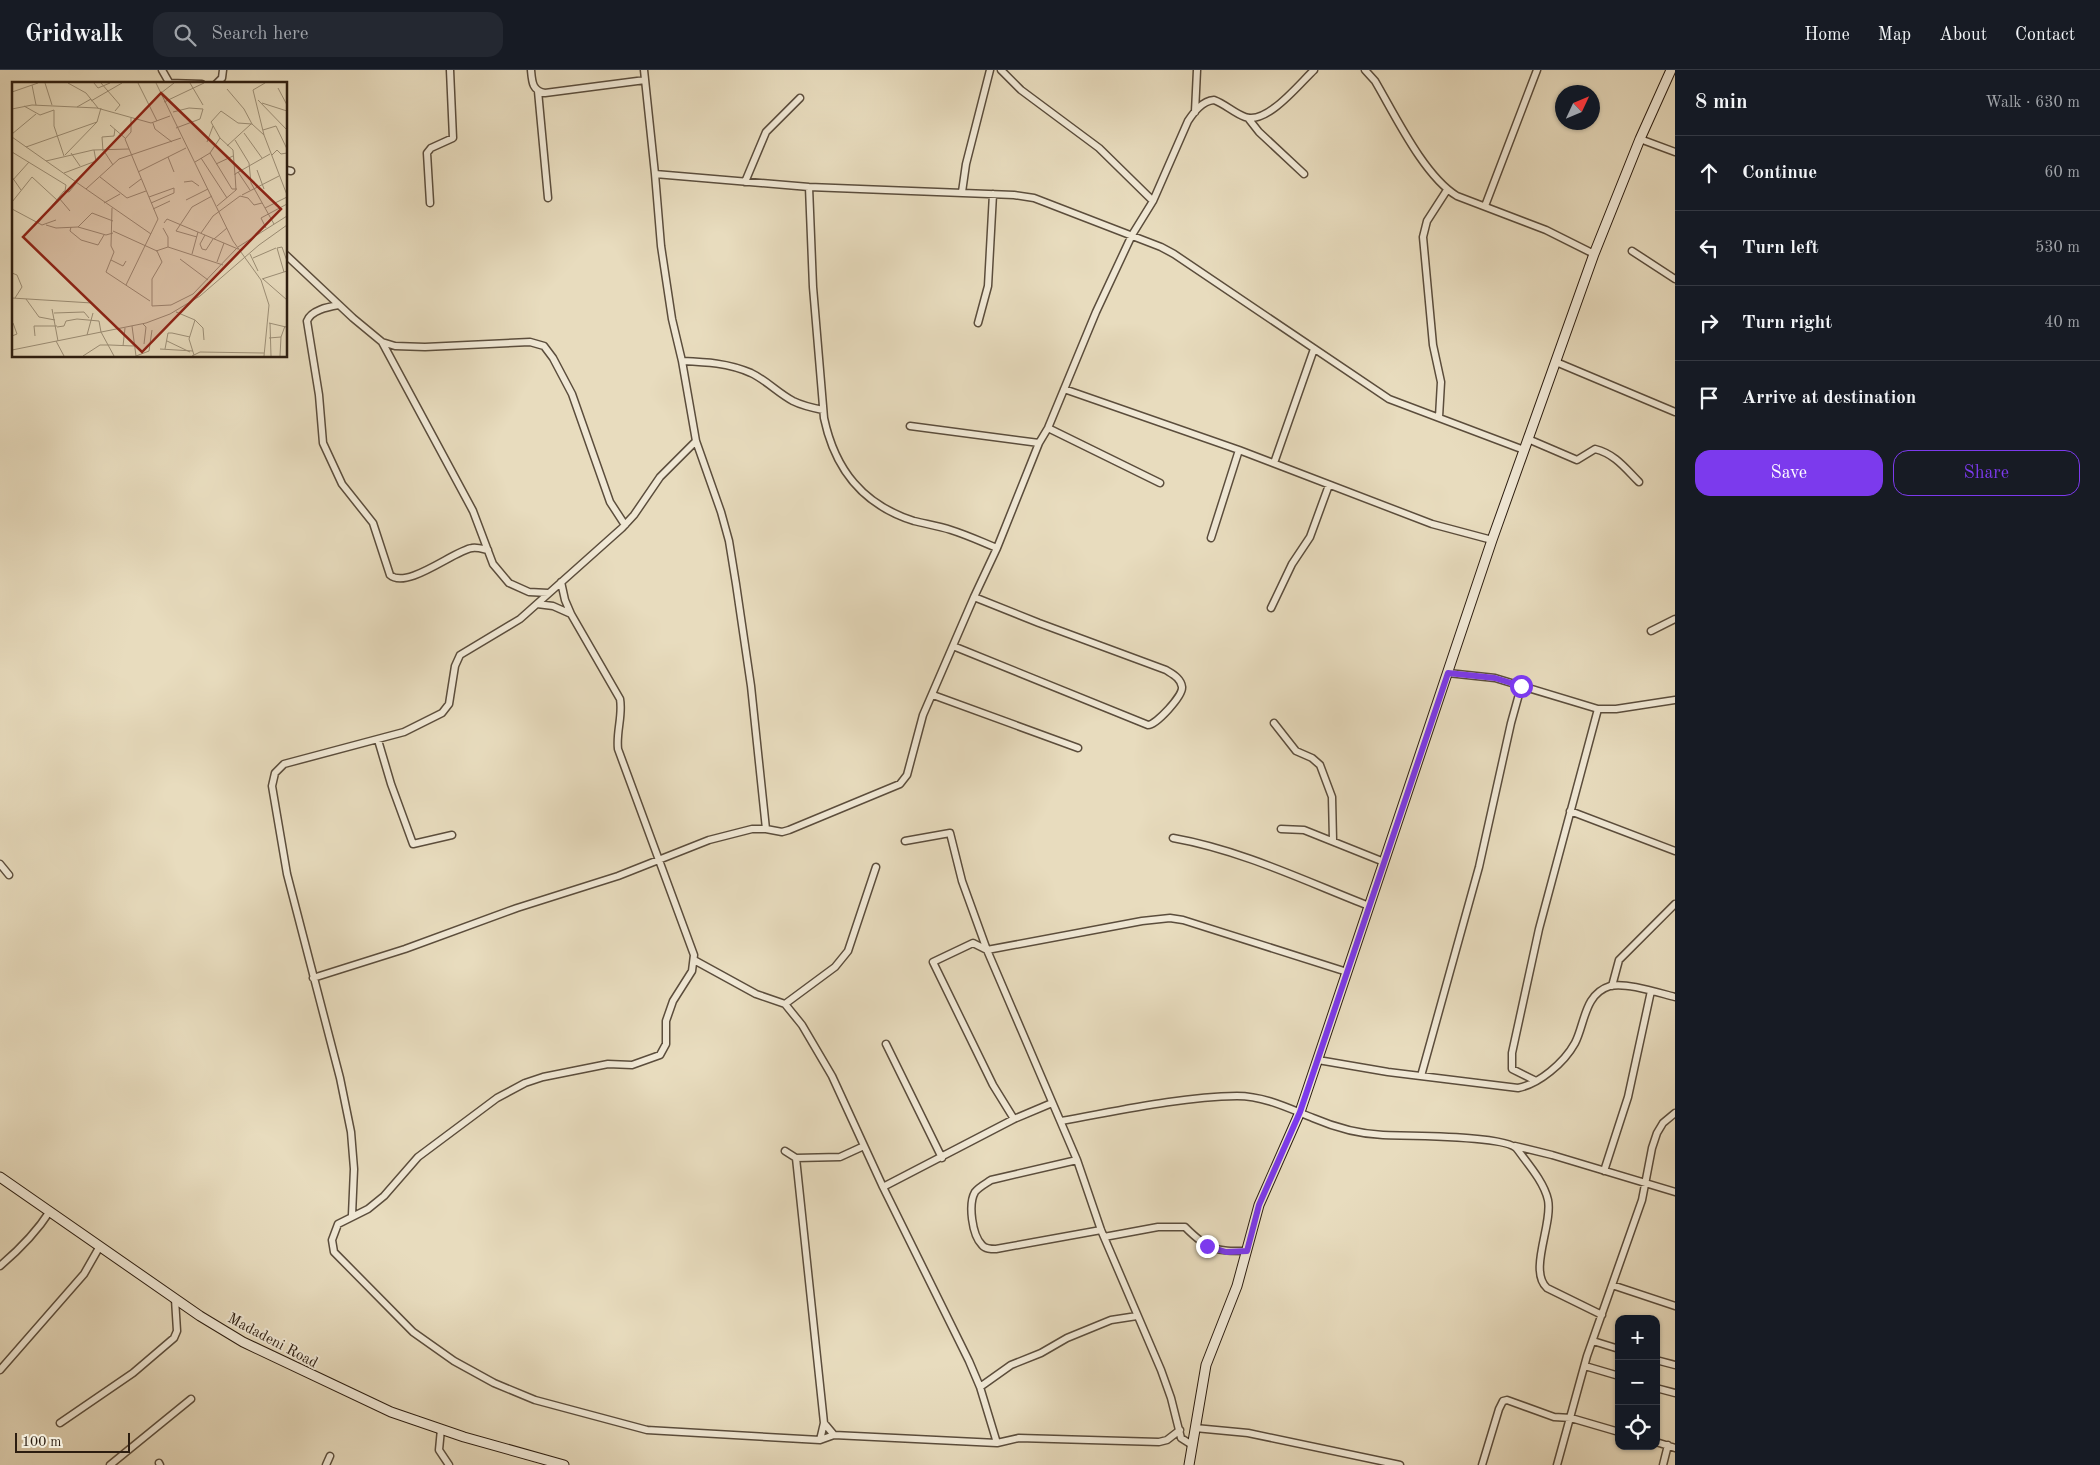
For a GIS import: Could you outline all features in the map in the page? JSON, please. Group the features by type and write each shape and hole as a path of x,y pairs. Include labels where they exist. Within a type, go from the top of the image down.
{"street":[{"path":"162,70 168,82"},
{"path":"218,82 222,78 223,70"},
{"path":"430,203 427,153 432,148 453,138 450,70"},
{"path":"531,70 533,85 538,91 548,198"},
{"path":"644,70 661,246 672,319 682,362 696,441 721,512 728,541 751,686 766,829"},
{"path":"962,192 966,164 990,70"},
{"path":"1001,70 1021,90 1099,148 1153,201"},
{"path":"1194,112 1197,70"},
{"path":"1248,118 1261,116 1275,108 1314,70"},
{"path":"1365,70 1375,81 1428,168 1448,190 1546,230 1594,254"},
{"path":"1485,206 1537,70"},
{"path":"1189,1465 1198,1398 1206,1365 1217,1334 1228,1311 1259,1205 1300,1112 1492,540 1594,254 1640,139 1671,70"},
{"path":"538,91 554,92 646,80"},
{"path":"746,182 766,132 800,98"},
{"path":"313,978 405,949 517,908 618,876 709,840 752,829 789,830 900,784 908,775 922,721 974,597 997,548 1039,443 1048,428 1096,312 1132,235 1153,201 1188,121 1194,112 1209,101 1214,100 1248,118 1259,132 1304,174"},
{"path":"1640,139 1675,152"},
{"path":"655,174 809,187 962,192 1034,198 1132,235 1174,254 1389,398 1524,450"},
{"path":"809,187 813,287 823,410 827,431 845,472 858,489 879,507 914,521 950,529 997,548"},
{"path":"1439,418 1441,382 1433,345 1423,237 1427,222 1448,190"},
{"path":"978,323 988,286 993,194"},
{"path":"1632,251 1675,279"},
{"path":"288,257 382,342 473,511 493,564 509,583 529,592 548,593"},
{"path":"339,305 314,313 307,321 320,395 323,443 342,484 373,523 390,575 398,578 418,574 470,548 488,550"},
{"path":"382,342 408,347 530,342 544,346 553,358 572,394 610,502 625,525"},
{"path":"1274,463 1314,349"},
{"path":"682,362 711,362 734,367 752,374 793,401 807,407 823,410"},
{"path":"1556,362 1675,412"},
{"path":"1064,389 1239,450 1432,524 1492,540"},
{"path":"910,426 1039,443"},
{"path":"1048,428 1160,483"},
{"path":"1528,439 1577,460 1595,449 1603,451 1613,455 1639,482"},
{"path":"352,1215 354,1169 351,1132 340,1078 287,874 274,794 273,778 277,769 284,764 404,732 442,713 449,704 455,666 460,655 502,632 520,619 625,525 660,477 696,441"},
{"path":"1210,538 1239,450"},
{"path":"1271,608 1292,564 1310,537 1328,485"},
{"path":"561,582 565,600 571,614 620,698 622,707 617,735 618,749 694,954 692,971 673,1001 666,1021 666,1044 660,1055 632,1065 600,1066 543,1077 497,1098 418,1157 384,1196 368,1209 352,1215 338,1224 332,1240 334,1252 412,1332 454,1361 494,1383 535,1400 647,1430 820,1440 834,1435 997,1443 1020,1438 1158,1442 1167,1440 1180,1430"},
{"path":"953,646 1148,725 1156,723 1180,695 1182,689 1180,682 1166,670 974,597"},
{"path":"537,604 553,606 571,614"},
{"path":"1650,631 1675,619"},
{"path":"1448,673 1495,678 1598,709 1616,709 1675,700"},
{"path":"1421,1076 1478,867 1521,686"},
{"path":"933,695 1078,748"},
{"path":"1536,1081 1512,1069 1512,1052 1539,929 1598,709"},
{"path":"1274,722 1296,751 1312,758 1320,766 1332,797 1333,840"},
{"path":"378,740 403,819 413,844 452,835"},
{"path":"1570,811 1675,852"},
{"path":"1282,829 1304,830 1384,862"},
{"path":"905,841 950,833 962,881 987,950 1061,1121 1077,1160 1101,1230 1161,1370 1181,1438 1192,1445"},
{"path":"1173,838 1204,844 1259,863 1369,906"},
{"path":"0,864 9,875"},
{"path":"786,1004 835,967 848,951 876,867"},
{"path":"1612,986 1620,960 1675,904"},
{"path":"1014,1119 993,1085 933,962 973,944 987,950 1142,921 1170,918 1183,920 1347,972"},
{"path":"694,960 756,994 786,1004 802,1025 832,1076 883,1187 923,1265 980,1387 997,1443"},
{"path":"1318,1060 1388,1072 1518,1088 1528,1086 1536,1081 1566,1055 1575,1044 1585,1011 1601,992 1612,986 1650,991 1675,997"},
{"path":"1604,1171 1628,1097 1650,991"},
{"path":"886,1044 942,1158"},
{"path":"1061,1121 1214,1097 1240,1096 1263,1099 1315,1119 1365,1133 1466,1138 1501,1142 1552,1155 1675,1192"},
{"path":"883,1187 1014,1119 1052,1103"},
{"path":"1557,1465 1585,1366 1637,1214 1657,1133 1663,1123 1675,1113"},
{"path":"785,1151 796,1158 840,1157 864,1146"},
{"path":"1515,1146 1544,1189 1548,1200 1548,1219 1540,1274 1542,1283 1547,1288 1602,1315"},
{"path":"796,1158 824,1423 820,1440"},
{"path":"1077,1160 991,1180 979,1187 974,1194 972,1204 972,1219 976,1234 982,1245 996,1250 1101,1230"},
{"name":"Madadeni Road","path":"0,1177 175,1299 243,1342 391,1412 440,1429 564,1465"},
{"path":"0,1266 25,1244 40,1227 50,1211"},
{"path":"1104,1237 1158,1227 1185,1227 1199,1240 1212,1248 1226,1252 1247,1251"},
{"path":"0,1370 84,1274 100,1246"},
{"path":"1612,1285 1675,1306"},
{"path":"60,1424 133,1373 174,1338 178,1331 175,1299"},
{"path":"980,1387 1011,1365 1041,1353 1067,1338 1111,1320 1137,1316"},
{"path":"1593,1342 1615,1348"},
{"path":"1660,1361 1675,1365"},
{"path":"1585,1366 1615,1375"},
{"path":"1660,1389 1675,1393"},
{"path":"110,1465 191,1399"},
{"path":"1482,1465 1498,1409 1503,1401 1507,1400 1554,1417 1571,1418 1615,1431"},
{"path":"824,1423 834,1435"},
{"path":"1195,1428 1248,1433 1400,1465"},
{"path":"440,1429 439,1450 449,1465"},
{"path":"1663,1465 1672,1446"},
{"path":"326,1465 330,1456"}],"route":[{"path":"1207,1246 1226,1252 1247,1251 1259,1205 1300,1112 1448,673 1479,675 1521,686"}]}
